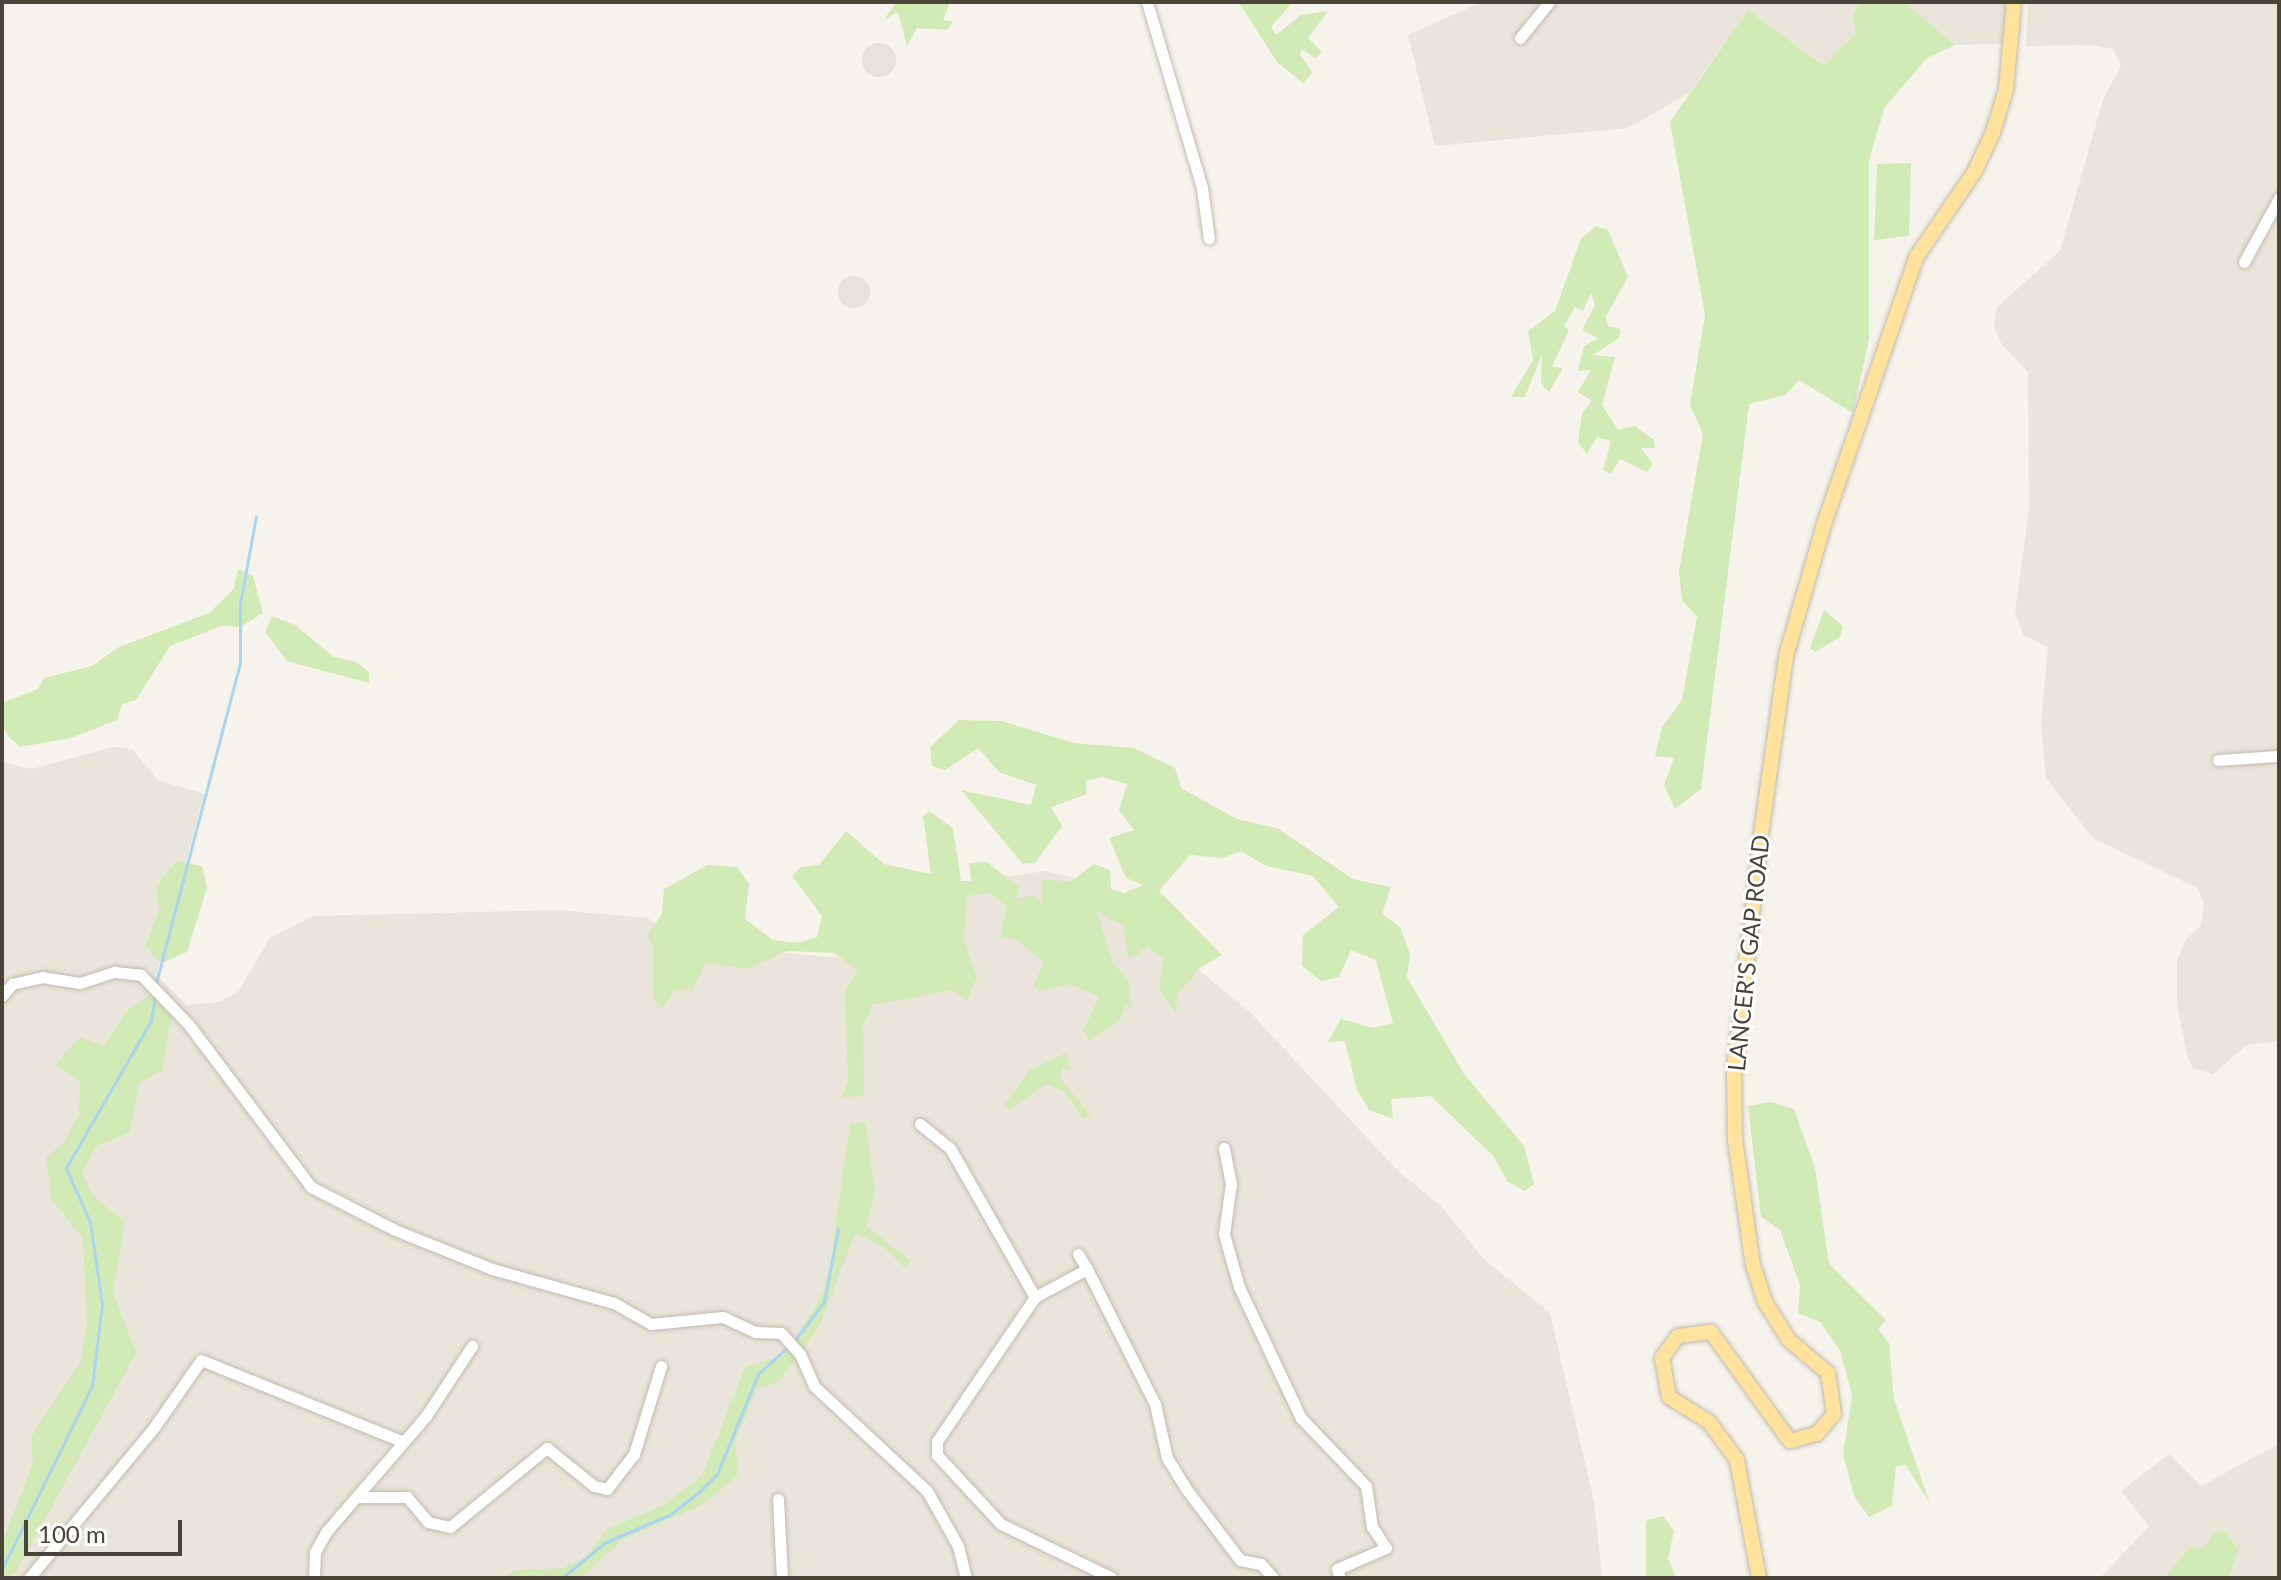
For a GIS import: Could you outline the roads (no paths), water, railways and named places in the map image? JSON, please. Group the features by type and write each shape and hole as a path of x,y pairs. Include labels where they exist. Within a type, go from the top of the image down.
{"main road":[{"name":"LANCER'S GAP ROAD","path":"1759,1578 1737,1460 1709,1422 1669,1397 1662,1358 1678,1336 1711,1332 1790,1441 1817,1434 1834,1414 1828,1373 1789,1340 1765,1302 1753,1266 1735,1140 1734,1069 1763,820 1786,656 1824,524 1917,256 1975,171 1993,132 2006,89 2014,2"}],"street":[{"path":"1147,2 1202,188 1209,239"},
{"path":"1520,38 1549,2"},
{"path":"2244,262 2279,198"},
{"path":"2218,760 2279,756"},
{"path":"2,996 12,984 42,977 80,983 114,972 141,975 189,1025 306,1182 368,1219 492,1269 614,1303 651,1324 723,1317 755,1332 781,1333 800,1354 814,1386 927,1491 958,1546 966,1578"},
{"path":"920,1124 950,1148 990,1227 1035,1297"},
{"path":"1224,1148 1231,1183 1224,1234 1239,1287 1301,1418 1366,1486 1372,1527 1386,1548 1337,1569 1340,1578"},
{"path":"1078,1254 1155,1404 1167,1458 1232,1550 1273,1578"},
{"path":"1087,1269 1035,1297 937,1441 937,1455 1001,1524 1112,1578"},
{"path":"314,1578 315,1552 326,1532 404,1442 472,1346"},
{"path":"29,1578 155,1426 201,1360 404,1442"},
{"path":"359,1497 407,1497 428,1522 450,1527 547,1448 594,1486 607,1489 634,1454 661,1366"},
{"path":"778,1499 782,1578"}],"waterway":[{"path":"156,983 240,663 240,604 256,516"},
{"path":"2,1569 92,1386 102,1304 90,1222 66,1168 151,1021 155,995"},
{"path":"794,1341 824,1302 838,1229"},
{"path":"562,1578 604,1543 671,1514 717,1474 758,1374 789,1346"}]}
